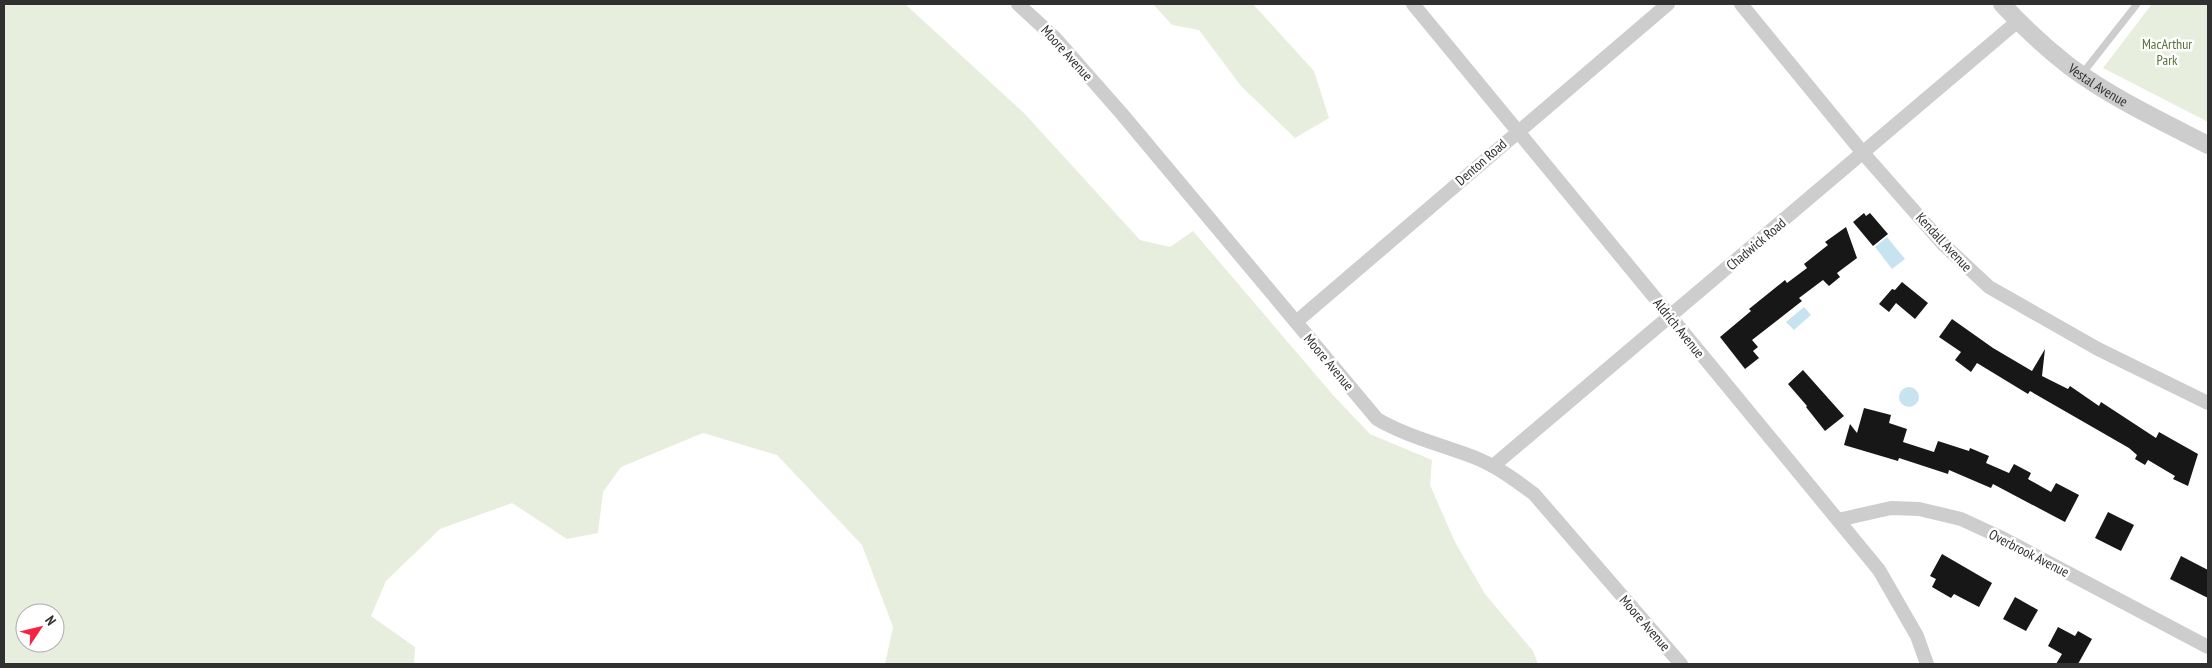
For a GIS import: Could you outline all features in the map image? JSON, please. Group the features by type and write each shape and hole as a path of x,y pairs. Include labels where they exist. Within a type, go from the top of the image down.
{"street":[{"name":"Moore Avenue","path":"1018,4 1056,38 1110,100 1377,419 1398,431 1471,456 1493,466 1512,477 1534,494 1681,664"},
{"name":"Aldrich Avenue","path":"1413,4 1879,570 1917,636 1927,664"},
{"name":"Denton Road","path":"1296,322 1518,130 1668,4"},
{"name":"Kendall Avenue","path":"1741,4 1863,153 1944,245 1989,287 2098,349 2208,403"},
{"name":"Vestal Avenue","path":"2002,4 2018,21 2069,66 2133,107 2208,145"},
{"name":"Chadwick Road","path":"1493,466 2018,21"},
{"name":"Overbrook Avenue","path":"1838,520 1891,508 1919,509 1961,519 2000,537 2208,647"}],"lane":[{"path":"2082,74 2137,4"}],"green space":[{"path":"4,4 905,4 1024,113 1140,240 1170,247 1193,231 1333,395 1370,434 1432,460 1430,485 1455,542 1485,594 1533,651 1538,664 885,664 893,627 862,545 777,455 703,433 621,467 603,492 598,533 567,539 512,503 440,529 386,581 371,616 415,647 414,664 4,664"},
{"path":"1153,4 1253,4 1314,71 1329,118 1295,138 1241,86 1199,30 1172,25"},
{"name":"MacArthur Park","path":"2152,4 2208,4 2208,122 2103,68"}],"water":[{"path":"1887,237 1905,259 1892,269 1875,247"},
{"path":"1804,307 1811,315 1794,330 1786,322"},
{"path":"1909,387 1916,390 1919,397 1916,404 1909,407 1902,404 1899,397 1902,390"}],"building":[{"path":"1864,213 1866,216 1870,213 1888,234 1873,246 1853,222"},
{"path":"1846,227 1857,258 1837,273 1840,277 1829,286 1823,280 1799,298 1802,301 1752,340 1758,347 1753,351 1759,358 1745,369 1720,337 1751,311 1749,309 1785,280 1787,283 1807,268 1804,264 1828,245 1825,242"},
{"path":"1902,282 1928,303 1915,319 1896,303 1889,312 1879,304 1892,289 1895,290"},
{"path":"1952,319 1993,348 2032,371 2045,349 2042,376 2068,389 2070,386 2099,406 2101,402 2156,438 2159,432 2198,454 2188,486 2173,479 2175,476 2148,460 2145,465 2135,459 2137,455 2129,448 2030,391 2028,394 1977,363 1971,372 1955,360 1961,352 1939,337"},
{"path":"1803,370 1844,416 1825,431 1788,384"},
{"path":"1864,408 1891,415 1889,423 1907,429 1903,442 1934,452 1938,441 1969,451 1970,448 1989,456 1986,463 2009,473 2014,464 2031,473 2028,479 2051,492 2056,483 2079,495 2065,522 1993,484 1991,488 1949,470 1948,474 1899,458 1898,461 1844,445 1850,424 1857,433"},
{"path":"2108,512 2134,525 2121,551 2095,538"},
{"path":"1942,554 1992,583 1979,607 1954,594 1951,598 1932,587 1936,579 1930,576"},
{"path":"2181,556 2208,570 2208,598 2170,579"},
{"path":"2015,597 2038,610 2026,631 2003,619"},
{"path":"2058,627 2075,636 2078,631 2092,639 2078,664 2056,664 2062,654 2048,646"}]}
